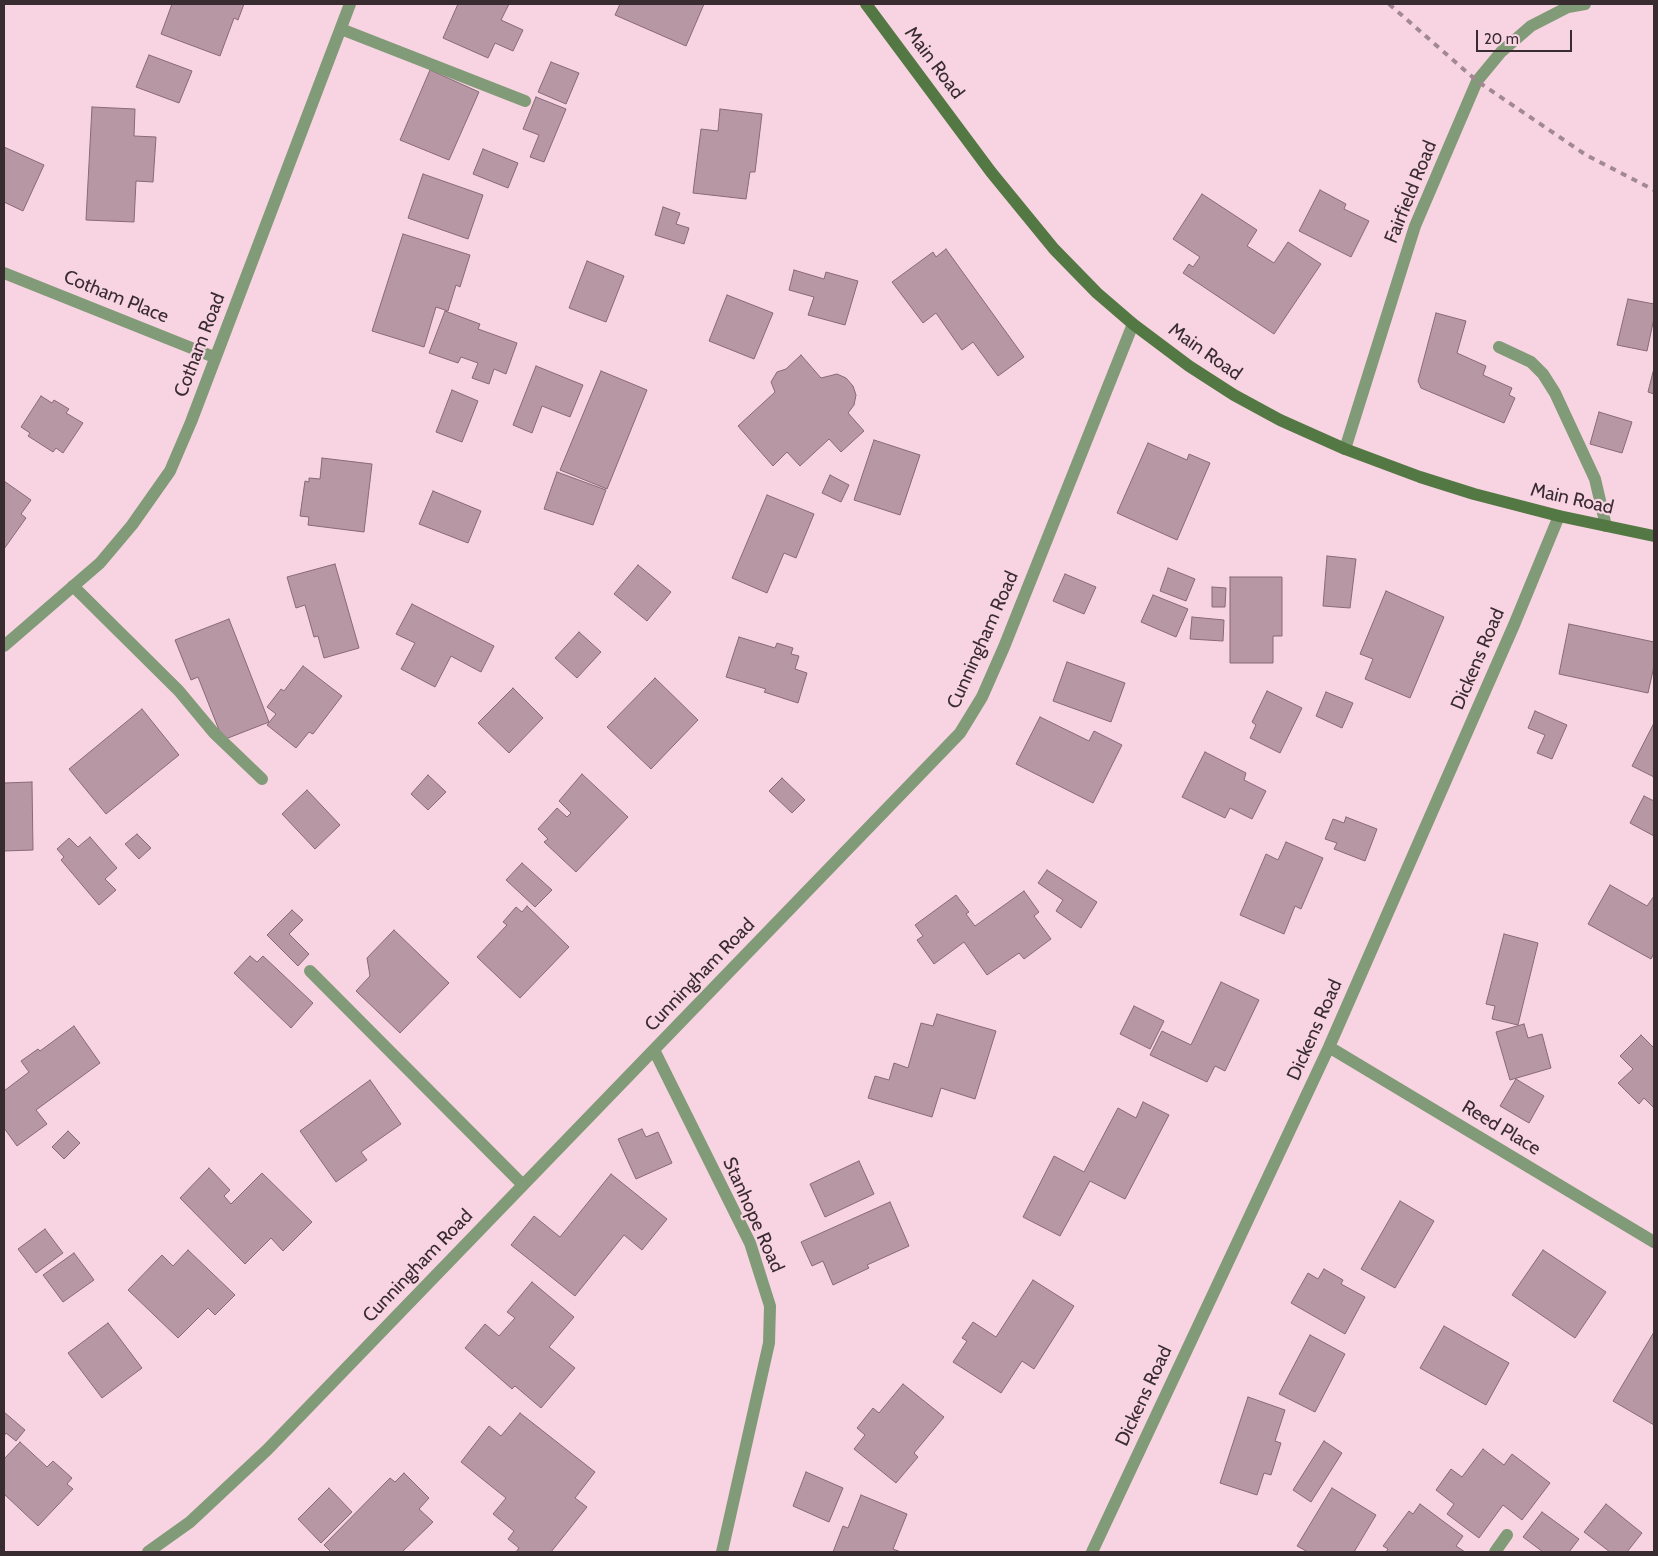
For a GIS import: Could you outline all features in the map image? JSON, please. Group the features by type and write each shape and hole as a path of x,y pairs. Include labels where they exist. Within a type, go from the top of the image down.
{"main road":[{"name":"Main Road","path":"866,4 991,172 1054,249 1097,293 1133,324 1189,366 1234,395 1280,420 1345,449 1420,477 1474,494 1559,516 1654,536"}],"street":[{"name":"Cotham Road","path":"4,646 100,563 132,525 170,471 191,422 214,357 350,4"},
{"name":"Fairfield Road","path":"1345,449 1414,226 1477,81 1501,52 1531,26 1568,7 1585,4"},
{"path":"340,29 525,101"},
{"name":"Cotham Place","path":"4,273 214,357"},
{"name":"Cunningham Road","path":"148,1552 190,1522 267,1450 960,733 982,697 1004,647 1133,324"},
{"path":"1499,347 1531,362 1555,393 1595,479 1606,526"},
{"name":"Dickens Road","path":"1092,1552 1329,1047 1510,634 1559,516"},
{"path":"73,586 179,691 214,733 262,779"},
{"path":"310,971 523,1185"},
{"name":"Reed Place","path":"1329,1047 1654,1242"},
{"name":"Stanhope Road","path":"654,1050 750,1243 770,1306 769,1343 722,1552"},
{"path":"1494,1552 1508,1535"}],"building":[{"path":"172,4 244,4 238,20 234,18 220,56 161,34"},
{"path":"458,4 509,4 501,20 523,30 513,51 495,43 488,58 443,38"},
{"path":"620,4 704,4 686,46 615,15"},
{"path":"149,55 192,71 179,103 136,87"},
{"path":"551,62 579,73 566,104 538,92"},
{"path":"430,70 479,92 449,160 400,140"},
{"path":"536,97 566,109 544,162 530,157 539,135 523,129"},
{"path":"92,107 135,109 134,136 156,137 153,182 136,181 134,222 86,220"},
{"path":"720,109 762,114 755,172 750,172 746,199 693,193 701,129 718,131"},
{"path":"4,147 44,165 23,211 4,202"},
{"path":"483,149 518,163 508,188 473,174"},
{"path":"423,174 483,195 468,239 408,218"},
{"path":"1320,190 1346,204 1344,209 1369,221 1351,257 1299,231"},
{"path":"1202,194 1257,230 1247,246 1274,263 1288,242 1321,264 1274,334 1183,273 1189,264 1193,267 1200,257 1173,239"},
{"path":"663,207 680,213 676,224 689,228 684,244 655,235"},
{"path":"403,234 470,255 460,287 456,285 448,311 436,307 424,347 372,331"},
{"path":"946,249 1024,357 998,376 973,342 962,350 936,313 923,323 892,282 933,252 936,257"},
{"path":"587,261 624,276 606,322 569,308"},
{"path":"794,270 824,279 826,272 858,281 845,325 808,315 814,297 789,290"},
{"path":"727,295 773,313 754,359 709,341"},
{"path":"1628,299 1654,304 1654,318 1647,351 1617,345"},
{"path":"445,311 480,324 478,329 517,343 506,374 494,369 489,384 472,378 478,363 461,357 458,363 429,353"},
{"path":"1436,313 1466,321 1457,353 1486,366 1483,375 1512,388 1509,395 1515,398 1504,423 1421,388 1418,381"},
{"path":"801,355 821,378 837,374 846,378 853,386 856,395 854,405 848,413 864,431 841,452 829,439 800,466 787,452 773,466 738,426 775,392 771,382 777,372 786,369"},
{"path":"536,366 583,385 570,417 542,406 532,433 513,425"},
{"path":"1654,368 1654,394 1648,392"},
{"path":"601,371 647,390 607,489 560,470"},
{"path":"452,390 478,401 462,442 436,432"},
{"path":"41,396 52,403 54,400 69,409 66,413 83,423 63,453 56,448 53,452 28,436 30,433 21,427"},
{"path":"1599,412 1632,422 1622,453 1590,444"},
{"path":"874,440 920,455 900,515 854,500"},
{"path":"1148,443 1187,460 1189,454 1210,463 1177,540 1117,513"},
{"path":"322,458 372,464 364,532 308,525 309,517 300,516 305,481 309,482 309,478 320,479"},
{"path":"557,472 606,490 593,525 544,509"},
{"path":"830,475 849,485 841,502 822,493"},
{"path":"4,481 31,500 21,514 26,518 4,549"},
{"path":"433,491 481,511 468,543 419,524"},
{"path":"767,495 814,514 796,558 784,553 767,593 732,578"},
{"path":"1327,556 1356,559 1350,608 1323,606"},
{"path":"335,564 359,648 324,658 318,636 314,637 305,605 296,608 287,577"},
{"path":"638,565 671,592 647,621 614,594"},
{"path":"1168,568 1195,579 1186,601 1160,591"},
{"path":"1065,574 1096,587 1084,614 1053,601"},
{"path":"1230,577 1282,577 1282,636 1273,636 1273,663 1230,663"},
{"path":"1212,587 1226,588 1225,607 1212,607"},
{"path":"1386,591 1444,617 1410,698 1365,679 1373,659 1360,654"},
{"path":"1153,595 1188,609 1176,637 1141,622"},
{"path":"412,604 494,646 481,672 451,656 435,687 401,669 415,643 396,634"},
{"path":"1192,617 1224,620 1223,641 1190,639"},
{"path":"229,619 269,722 223,740 198,677 191,680 175,640"},
{"path":"1569,624 1654,642 1654,666 1648,693 1559,674"},
{"path":"579,632 601,652 577,678 555,658"},
{"path":"739,637 775,648 777,643 793,648 791,654 799,656 795,669 807,673 798,703 764,692 766,689 726,677"},
{"path":"1067,662 1125,683 1111,722 1053,701"},
{"path":"303,666 342,696 313,734 309,732 296,748 267,725 276,714 267,707 281,689 284,691"},
{"path":"655,678 698,720 651,769 607,727"},
{"path":"513,688 543,718 509,753 478,723"},
{"path":"1267,691 1302,708 1280,753 1250,738 1256,725 1252,722"},
{"path":"1326,692 1353,703 1342,728 1316,716"},
{"path":"142,709 179,755 106,814 69,769"},
{"path":"1535,711 1567,725 1552,759 1537,753 1545,735 1528,728"},
{"path":"1040,717 1089,741 1094,731 1122,745 1093,803 1016,764"},
{"path":"1654,723 1654,777 1632,766"},
{"path":"1205,752 1246,773 1244,780 1266,791 1252,819 1230,808 1225,818 1182,797"},
{"path":"582,774 628,817 576,872 544,842 548,839 538,829 557,808 567,817 571,813 559,801"},
{"path":"428,775 446,792 428,810 411,794"},
{"path":"782,778 805,800 792,813 769,791"},
{"path":"32,782 33,850 4,851 4,783"},
{"path":"307,790 340,825 315,849 282,814"},
{"path":"1644,796 1654,801 1654,836 1630,823"},
{"path":"1346,817 1377,829 1365,861 1334,849 1337,843 1325,839 1333,819 1344,823"},
{"path":"137,834 151,848 139,859 125,844"},
{"path":"90,837 117,868 105,879 116,890 99,905 61,860 64,857 57,849 69,838 78,847"},
{"path":"1286,842 1323,858 1301,909 1295,906 1284,934 1240,915 1266,854 1278,860"},
{"path":"522,863 552,890 535,907 506,880"},
{"path":"1047,870 1097,902 1081,928 1056,911 1063,900 1038,883"},
{"path":"1610,885 1647,906 1654,896 1654,953 1651,959 1588,924"},
{"path":"1024,891 1039,912 1034,916 1051,939 1024,959 1019,953 987,975 964,942 934,964 917,940 923,936 915,925 956,895 969,912 966,914 975,926"},
{"path":"527,906 569,947 520,998 477,957 507,925 503,922 516,907 522,912"},
{"path":"292,910 303,920 289,934 309,954 298,966 267,935"},
{"path":"394,930 449,983 400,1033 356,991 370,976 367,958"},
{"path":"1504,934 1538,943 1518,1025 1492,1019 1495,1006 1486,1004"},
{"path":"250,956 257,962 263,956 313,1003 291,1028 234,973"},
{"path":"1221,982 1259,1000 1225,1071 1215,1066 1207,1082 1150,1055 1162,1031 1191,1045"},
{"path":"1134,1006 1164,1021 1150,1049 1120,1034"},
{"path":"937,1014 996,1031 975,1099 941,1088 932,1117 868,1098 875,1076 889,1080 894,1063 908,1068 921,1023 933,1026"},
{"path":"1524,1024 1528,1038 1542,1034 1551,1068 1510,1080 1496,1032"},
{"path":"74,1026 100,1063 36,1110 47,1124 17,1146 4,1128 4,1091 29,1072 21,1061 38,1049 40,1051"},
{"path":"1641,1035 1654,1048 1654,1108 1644,1098 1639,1104 1618,1083 1633,1069 1620,1056"},
{"path":"1516,1079 1544,1096 1529,1123 1500,1106"},
{"path":"370,1080 401,1124 361,1152 367,1160 336,1182 300,1131"},
{"path":"1143,1102 1169,1115 1125,1199 1090,1181 1060,1236 1023,1217 1054,1156 1084,1172 1118,1108 1136,1118"},
{"path":"642,1129 646,1137 658,1132 672,1163 636,1179 618,1139"},
{"path":"68,1131 80,1143 64,1159 52,1147"},
{"path":"859,1161 874,1194 825,1217 810,1184"},
{"path":"209,1168 230,1190 224,1196 231,1204 262,1173 312,1222 283,1251 271,1238 245,1264 180,1198"},
{"path":"611,1174 667,1219 642,1250 624,1235 575,1296 511,1245 534,1216 560,1237"},
{"path":"1400,1201 1434,1221 1395,1288 1361,1269"},
{"path":"890,1202 909,1246 867,1265 869,1268 833,1285 823,1261 812,1266 801,1242"},
{"path":"45,1229 63,1253 36,1273 18,1249"},
{"path":"188,1250 235,1295 215,1315 208,1308 178,1338 128,1290 162,1255 173,1266"},
{"path":"1543,1250 1606,1292 1575,1338 1512,1295"},
{"path":"74,1253 94,1280 63,1302 43,1275"},
{"path":"1324,1269 1343,1280 1341,1284 1365,1297 1345,1334 1291,1303 1308,1273 1318,1279"},
{"path":"1033,1280 1074,1306 1034,1369 1022,1361 1001,1393 953,1362 967,1341 962,1338 973,1322 996,1337"},
{"path":"532,1282 574,1317 549,1347 575,1368 541,1408 515,1386 512,1389 465,1348 485,1324 499,1336 515,1318 507,1312"},
{"path":"108,1323 142,1368 102,1398 68,1353"},
{"path":"1444,1326 1509,1363 1486,1405 1420,1368"},
{"path":"1654,1332 1654,1425 1613,1401"},
{"path":"1310,1335 1345,1354 1315,1412 1279,1394"},
{"path":"903,1384 944,1417 914,1453 918,1457 896,1483 854,1449 865,1435 857,1428 873,1408 879,1413"},
{"path":"1248,1397 1285,1410 1275,1441 1281,1443 1271,1475 1264,1473 1257,1495 1220,1483"},
{"path":"4,1412 25,1430 16,1441 6,1433 4,1436"},
{"path":"520,1413 595,1472 575,1498 587,1507 551,1552 516,1552 519,1548 508,1539 514,1531 493,1514 506,1498 461,1462 489,1426 501,1436"},
{"path":"1324,1441 1342,1453 1311,1502 1293,1490"},
{"path":"20,1442 47,1467 53,1461 72,1478 67,1484 73,1489 38,1526 4,1494 4,1459"},
{"path":"1483,1449 1504,1465 1512,1454 1550,1483 1522,1520 1503,1505 1479,1538 1447,1514 1454,1504 1436,1490 1451,1469 1462,1477"},
{"path":"806,1472 843,1488 829,1522 793,1506"},
{"path":"404,1473 429,1498 419,1509 433,1522 402,1552 331,1552 324,1545 390,1478 395,1482"},
{"path":"329,1488 352,1512 321,1543 298,1519"},
{"path":"1332,1488 1376,1515 1354,1552 1308,1552 1297,1546"},
{"path":"861,1495 907,1514 893,1549 901,1552 833,1552 843,1526 848,1528"},
{"path":"1420,1504 1463,1536 1456,1546 1465,1552 1386,1552 1388,1549 1383,1546 1409,1511 1413,1514"},
{"path":"1606,1504 1642,1533 1627,1552 1610,1552 1584,1532"},
{"path":"1542,1512 1579,1539 1569,1552 1543,1552 1523,1537"}],"railway":[{"path":"1389,4 1477,81 1586,155 1654,190"}]}
